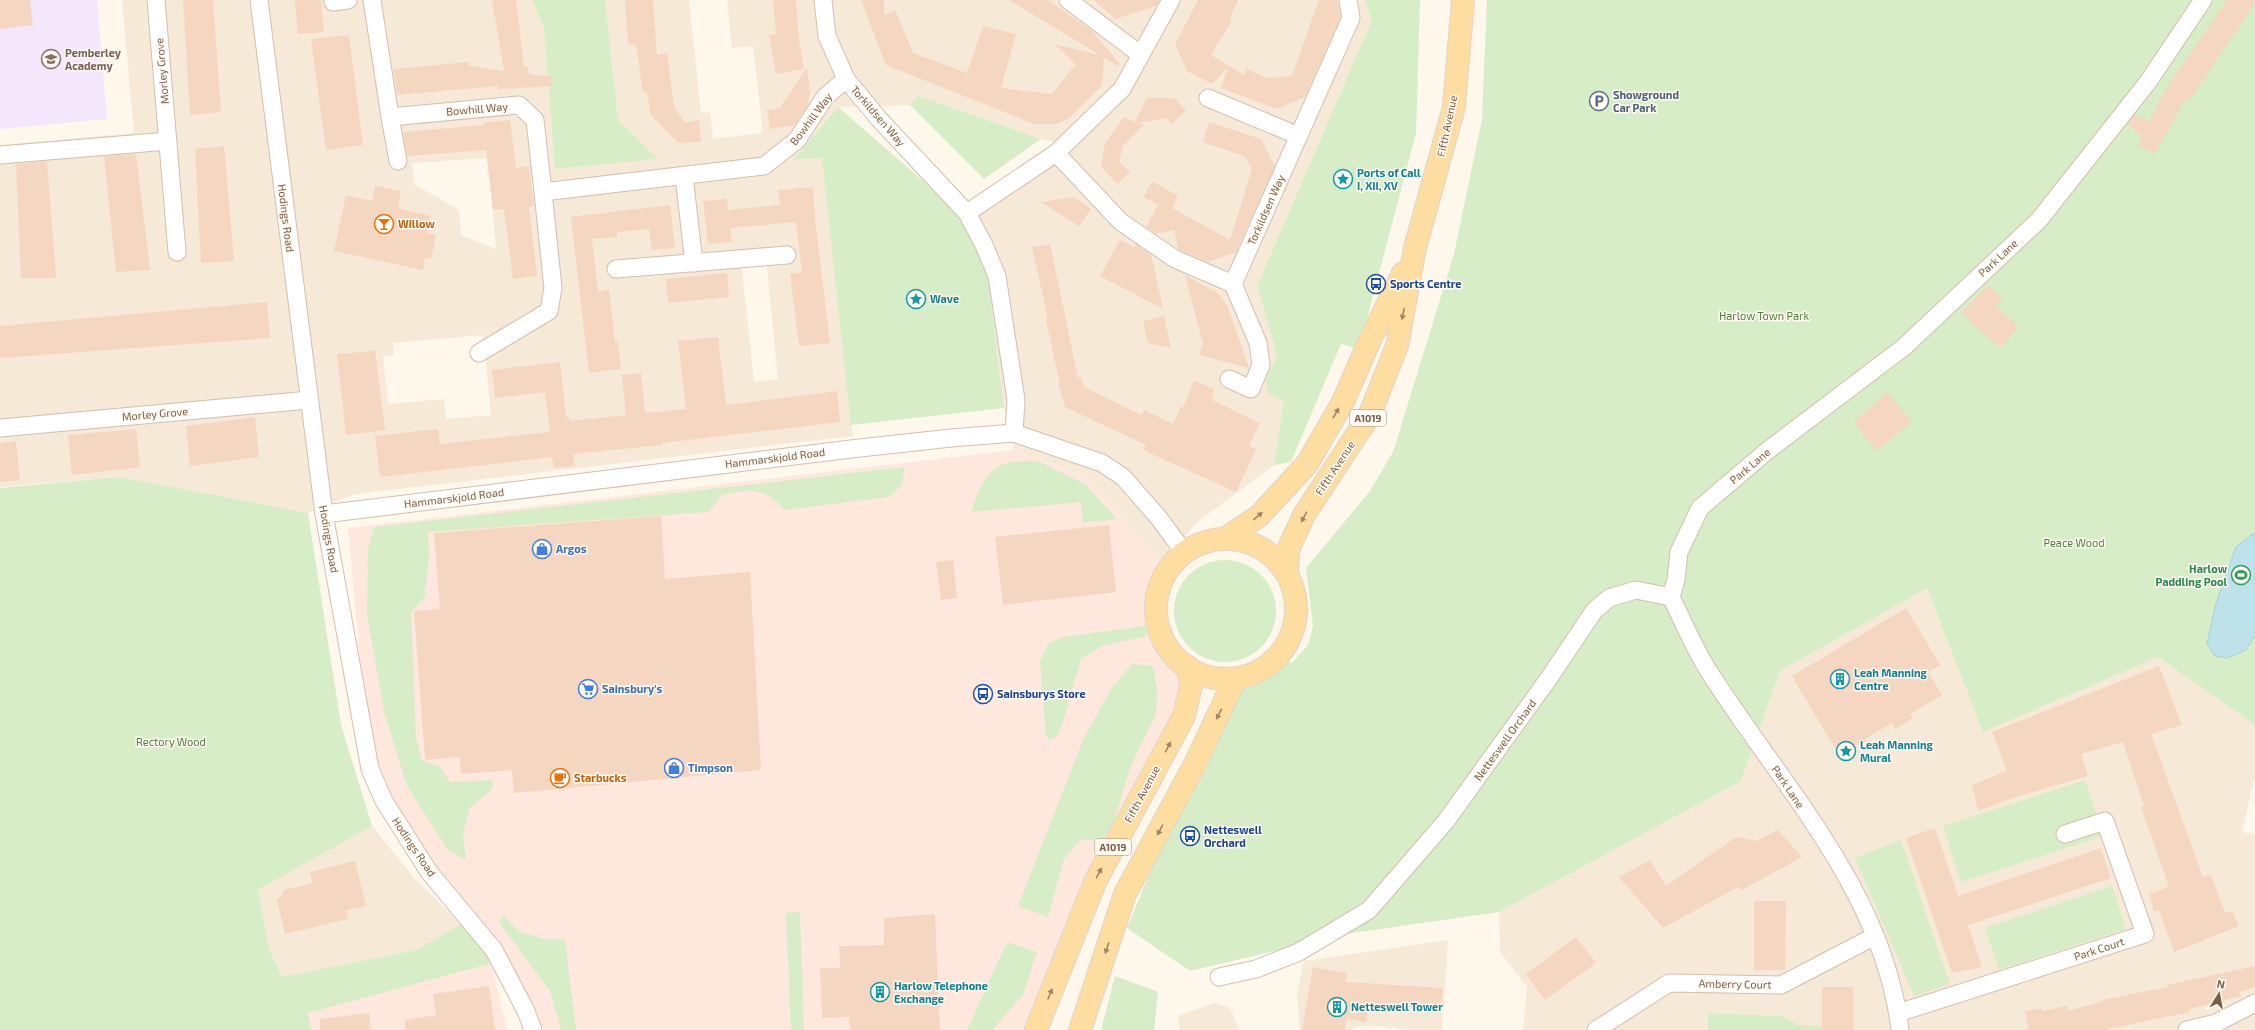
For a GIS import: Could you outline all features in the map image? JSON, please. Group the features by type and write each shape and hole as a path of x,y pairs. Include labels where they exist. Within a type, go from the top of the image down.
{"main road":[{"name":"Fifth Avenue","path":"1287,573 1288,550 1304,516 1369,416 1397,346 1415,248 1454,107 1463,0"},
{"name":"Fifth Avenue","path":"1226,538 1259,516 1307,464 1343,402 1369,342 1415,248"},
{"path":"1226,538 1244,540 1261,547 1276,558 1287,573 1296,594 1297,618 1290,640 1277,659 1258,672 1235,679 1219,679 1202,675 1188,667 1168,648 1159,628 1156,606 1163,578 1172,564 1184,552 1204,542 1226,538"},
{"name":"Fifth Avenue","path":"1036,1030 1096,880 1184,716 1190,686 1188,667"},
{"name":"A1019","path":"1080,1030 1125,894 1195,764 1235,679"}],"street":[{"name":"Morley Grove","path":"156,0 177,252"},
{"name":"Hodings Road","path":"259,0 324,514 370,769 384,801 429,872 494,950 526,1012 533,1030"},
{"path":"372,0 398,161"},
{"name":"Torkildsen Way","path":"823,0 827,36 846,79 879,120 967,214 984,245 997,276 1016,400 1014,434"},
{"path":"1068,0 1141,55"},
{"path":"967,214 1056,153 1122,89 1171,0"},
{"name":"Torkildsen Way","path":"1233,284 1351,18 1348,0"},
{"name":"Park Lane","path":"1900,1030 1898,1013 1870,920 1821,834 1707,669 1671,597 1676,580 1679,552 1700,508 1767,451 1904,347 2039,220 2148,82 2202,0"},
{"name":"Bowhill Way","path":"543,192 764,166 797,140 825,97 846,79"},
{"path":"1208,98 1299,136"},
{"name":"Bowhill Way","path":"390,117 519,105 535,120 553,288 549,311 479,353"},
{"path":"0,155 168,141"},
{"path":"1056,153 1121,222 1175,259 1233,284 1258,343 1262,365 1251,389 1229,379"},
{"path":"684,176 694,263"},
{"path":"616,269 787,255"},
{"name":"Morley Grove","path":"0,428 309,400"},
{"name":"Hammarskjold Road","path":"324,514 851,449 951,438 1014,434 1102,463 1123,477 1158,517 1184,552"},
{"name":"Netteswell Orchard","path":"1219,977 1256,969 1299,952 1369,910 1446,821 1550,678 1594,611 1609,598 1636,590 1671,597"},
{"name":"Park Court","path":"1898,1013 2145,934 2105,821 2064,834"},
{"name":"Amberry Court","path":"1596,1030 1669,983 1781,986 1875,936"},
{"path":"2187,1030 2216,1023 2255,1003"}],"shaded area":[{"name":"Pemberley Academy","path":"0,0 97,0 107,119 0,129"},
{"path":"122,0 533,0 544,28 555,169 657,159 618,120 605,0 689,0 701,113 710,112 713,139 763,133 753,46 732,48 727,0 1365,0 1372,20 1257,286 1277,355 1266,379 1284,401 1274,465 1196,523 1162,566 1086,476 1014,450 1004,408 986,261 968,220 1064,144 1041,139 919,97 910,105 838,107 794,160 822,158 853,436 355,494 308,513 120,477 0,487 0,145 134,133","holes":["488,158 496,249 461,235 459,210 414,184 412,163","375,186 401,191 398,208 431,216 427,233 436,235 431,259 425,257 423,270 346,195 372,201","765,249 778,379 754,382 740,251","483,335 491,415 446,419 444,399 388,404 383,356 394,355 393,343"]},
{"path":"1014,450 1086,476 1162,566 1160,633 1188,667 1191,686 1036,1030 531,1030 464,914 370,769 348,528"},
{"path":"1927,588 1983,732 2158,657 2255,725 2255,774 2242,832 2255,835 2255,1030 1822,1030 1822,1026 1799,1025 1782,1016 1709,1013 1708,1030 1523,1030 1527,987 1500,952 1499,912 1741,781 1780,671"},
{"path":"372,826 414,878 461,924 417,950 282,978 269,949 258,890"},
{"path":"1448,940 1442,1030 1412,1030 1373,1026 1355,1027 1354,1030 1300,1030 1297,993 1304,961"},
{"path":"491,964 507,1030 310,1030 306,1013"},
{"path":"1214,1003 1230,1008 1239,1030 1180,1030 1178,1016"}],"green space":[{"path":"533,0 605,0 618,120 658,159 555,169 544,29"},
{"path":"1365,0 1420,0 1416,133 1359,349 1341,344 1291,462 1274,465 1284,401 1268,393 1266,379 1277,355 1257,286 1372,20"},
{"name":"Harlow Town Park","path":"1487,0 2255,0 2255,725 2158,657 1983,732 1927,588 1780,671 1741,781 1499,912 1345,934 1190,971 1127,928 1195,764 1235,679 1264,670 1267,665 1293,662 1308,645 1313,626 1306,568 1370,491 1393,452 1454,254 1482,119"},
{"path":"918,96 1041,139 984,179 910,105"},
{"path":"838,107 968,220 986,261 1004,408 851,425 822,158 793,160"},
{"path":"1017,461 1038,461 1085,484 1117,519 1083,523 1081,502 971,512 984,481 998,467"},
{"path":"905,467 902,485 889,497 785,510 771,497 749,491 722,495 709,512 428,532 429,558 425,597 411,613 416,738 422,760 440,767 450,782 492,780 493,788 469,809 463,834 466,860 448,850 407,786 384,712 367,614 368,549 374,527"},
{"name":"Rectory Wood","path":"120,477 308,513 341,725 372,826 258,890 269,949 282,977 417,950 461,924 497,962 308,1013 311,1030 0,1030 0,488"},
{"path":"1225,560 1245,564 1253,568 1261,575 1268,583 1272,591 1276,611 1272,631 1268,639 1261,647 1253,654 1245,658 1225,662 1205,658 1197,654 1189,647 1182,639 1178,631 1174,611 1178,591 1182,583 1189,575 1197,568 1205,564"},
{"path":"1146,626 1147,636 1102,646 1081,659 1062,725 1057,736 1050,741 1046,736 1040,661 1048,644 1063,637"},
{"path":"1132,664 1153,666 1157,689 1156,714 1130,768 1112,828 1100,842 1081,839 1064,859 1048,917 1018,906 1083,740 1111,689"},
{"path":"2085,780 2104,836 1961,882 1943,826"},
{"path":"1901,840 1950,984 1914,996 1855,858"},
{"path":"2112,886 2126,929 1999,970 1985,928"},
{"path":"800,912 804,1030 791,1030 786,913"},
{"path":"504,916 518,931 544,939 565,939 576,1030 561,1030 550,991 499,922"},
{"path":"1007,942 1037,952 1023,995 992,1030 967,1030"},
{"path":"1115,976 1158,992 1154,1030 1101,1030"},
{"path":"1708,1013 1782,1016 1799,1025 1822,1026 1822,1030 1708,1030"}],"water":[{"name":"Harlow Paddling Pool","path":"2255,534 2255,635 2246,650 2227,658 2215,656 2207,644 2216,603 2236,547 2251,535"}],"building":[{"path":"0,0 30,0 33,25 0,29"},
{"path":"183,0 213,0 221,112 190,115"},
{"path":"295,0 321,0 324,32 298,34"},
{"path":"492,0 516,0 524,67 528,66 529,74 553,77 552,86 498,89 498,86 397,95 394,69 469,62 469,66 504,71"},
{"path":"625,0 653,0 657,55 667,53 674,107 685,123 699,120 701,142 678,143 651,115 647,92 643,92 636,44 628,45"},
{"path":"773,0 796,0 799,41 804,69 776,74 769,35 776,34"},
{"path":"861,0 884,0 884,15 895,10 913,53 967,73 983,26 1016,34 1001,88 1052,94 1076,64 1054,44 1100,55 1009,0 1048,0 1093,32 1120,64 1118,66 1104,58 1102,85 1069,118 1057,124 1034,124 886,65"},
{"path":"1094,0 1160,0 1156,6 1115,19"},
{"path":"1198,0 1238,0 1230,18 1232,20 1211,55 1244,75 1246,69 1267,78 1292,76 1319,0 1338,0 1341,17 1305,97 1277,109 1221,88 1228,67 1212,84 1187,71 1175,44"},
{"path":"2227,0 2255,0 2255,3 2189,101 2186,99 2154,154 2138,145 2142,136 2128,124 2135,115 2149,122 2167,87"},
{"path":"349,35 363,145 326,150 311,39"},
{"path":"807,67 810,94 808,105 795,125 770,129 767,110 780,108"},
{"path":"1147,98 1174,98 1186,110 1172,124 1166,118 1138,123 1144,125 1123,146 1119,161 1130,172 1117,184 1101,166 1105,143 1124,117 1135,122"},
{"path":"510,120 516,168 529,166 534,206 529,207 537,276 513,279 504,209 493,210 486,150 407,156 403,132 483,125 482,123"},
{"path":"1209,122 1261,139 1275,166 1236,252 1208,262 1178,249 1174,230 1156,234 1146,227 1158,205 1144,197 1152,181 1178,196 1172,208 1230,240 1252,169 1244,156 1203,142"},
{"path":"224,146 234,261 201,263 195,149"},
{"path":"136,154 150,270 116,272 104,156"},
{"path":"47,161 56,278 21,278 16,164"},
{"name":"Willow","path":"375,186 401,191 398,208 431,216 427,233 436,235 431,259 425,258 423,270 334,251 346,195 372,201"},
{"path":"813,187 815,220 830,343 799,346 790,274 802,272 796,222 730,228 732,242 708,244 703,201 727,199 728,210 780,205 778,190"},
{"path":"1074,197 1091,209 1079,226 1041,202"},
{"path":"670,205 675,248 652,250 649,229 617,232 617,237 592,239 598,291 609,290 615,342 618,342 621,369 589,373 571,217"},
{"path":"1120,240 1134,247 1136,244 1151,255 1163,309 1100,276"},
{"path":"1050,244 1078,378 1081,377 1084,387 1141,415 1144,410 1173,424 1182,405 1183,409 1194,380 1214,389 1212,400 1260,423 1249,446 1256,449 1236,492 1143,450 1146,445 1065,407 1058,384 1060,384 1046,319 1048,319 1032,247"},
{"path":"727,273 729,297 668,303 666,279"},
{"path":"1185,275 1218,293 1227,305 1249,368 1199,355 1203,344"},
{"path":"1988,285 2003,300 1996,306 2019,327 2000,348 1961,313"},
{"path":"267,302 270,338 0,358 0,326"},
{"path":"1164,316 1171,348 1148,343 1143,321"},
{"path":"718,337 726,405 837,391 840,422 662,443 662,445 573,454 575,466 554,468 552,457 380,477 375,436 438,429 440,444 550,432 545,392 495,398 492,370 560,362 566,417 569,417 570,421 626,415 622,375 641,373 645,413 686,409 678,341"},
{"path":"375,351 385,430 346,435 337,354"},
{"path":"1887,392 1912,422 1876,451 1854,422"},
{"path":"255,417 259,457 190,466 186,426"},
{"path":"136,429 140,467 72,475 68,435"},
{"path":"16,441 20,480 0,482 0,443"},
{"name":"Sainsbury's","path":"661,516 665,579 750,572 761,770 514,793 512,770 461,774 459,757 425,760 414,611 440,609 434,533"},
{"path":"1109,525 1116,592 1003,605 995,537"},
{"path":"953,560 957,598 941,600 936,562"},
{"name":"Leah Manning Centre","path":"1906,608 1940,665 1928,672 1942,695 1910,714 1913,718 1895,729 1892,723 1839,755 1792,676"},
{"path":"2159,666 2182,725 2151,734 2203,877 2211,875 2225,913 2232,911 2239,926 2174,952 2159,910 2154,912 2149,894 2169,887 2141,807 2144,806 2123,742 2081,754 2088,776 2016,797 1978,811 1972,785 2007,771 1992,732"},
{"path":"1935,828 1958,896 2101,848 2111,878 1968,925 1982,967 1952,973 1906,838"},
{"path":"1778,830 1802,857 1742,890 1738,887 1663,928 1619,877 1650,860 1666,886 1736,837 1756,841"},
{"path":"355,861 366,906 346,910 348,919 285,934 277,899 282,896 284,890 313,883 310,872"},
{"path":"1754,901 1786,901 1785,970 1754,970"},
{"name":"Harlow Telephone Exchange","path":"935,914 940,1030 850,1030 849,1017 822,1018 820,968 840,968 839,946 884,945 884,918"},
{"path":"1576,937 1596,963 1545,1000 1526,974"},
{"path":"2255,966 2255,987 2240,992 2241,996 2189,1009 2190,1012 2103,1030 2029,1030 2025,1011 2042,1008 2042,1011 2067,1006 2068,1011 2102,1002 2102,1000 2167,987 2167,985"},
{"name":"Netteswell Tower","path":"1313,967 1347,973 1346,982 1443,988 1440,1010 1369,1004 1366,1022 1347,1018 1345,1030 1302,1030"},
{"path":"489,986 495,1030 405,1030 405,1020 436,1015 433,994"},
{"path":"1822,987 1853,987 1853,1030 1822,1030"},
{"path":"369,1013 371,1030 320,1030 320,1019"}],"place":[{"name":"Pemberley Academy","path":"51,59"},
{"name":"Showground Car Park","path":"1599,101"},
{"name":"Ports of Call I, XII, XV","path":"1343,179"},
{"name":"Willow","path":"384,224"},
{"name":"Sports Centre","path":"1376,284"},
{"name":"Wave","path":"916,299"},
{"name":"Argos","path":"542,549"},
{"name":"Harlow Paddling Pool","path":"2241,575"},
{"name":"Leah Manning Centre","path":"1840,679"},
{"name":"Sainsbury's","path":"588,689"},
{"name":"Sainsburys Store","path":"983,694"},
{"name":"Leah Manning Mural","path":"1846,751"},
{"name":"Timpson","path":"674,768"},
{"name":"Starbucks","path":"560,778"},
{"name":"Netteswell Orchard","path":"1190,836"},
{"name":"Harlow Telephone Exchange","path":"880,992"},
{"name":"Netteswell Tower","path":"1337,1007"}],"park label":[{"name":"Peace Wood","path":"2074,543"}]}
